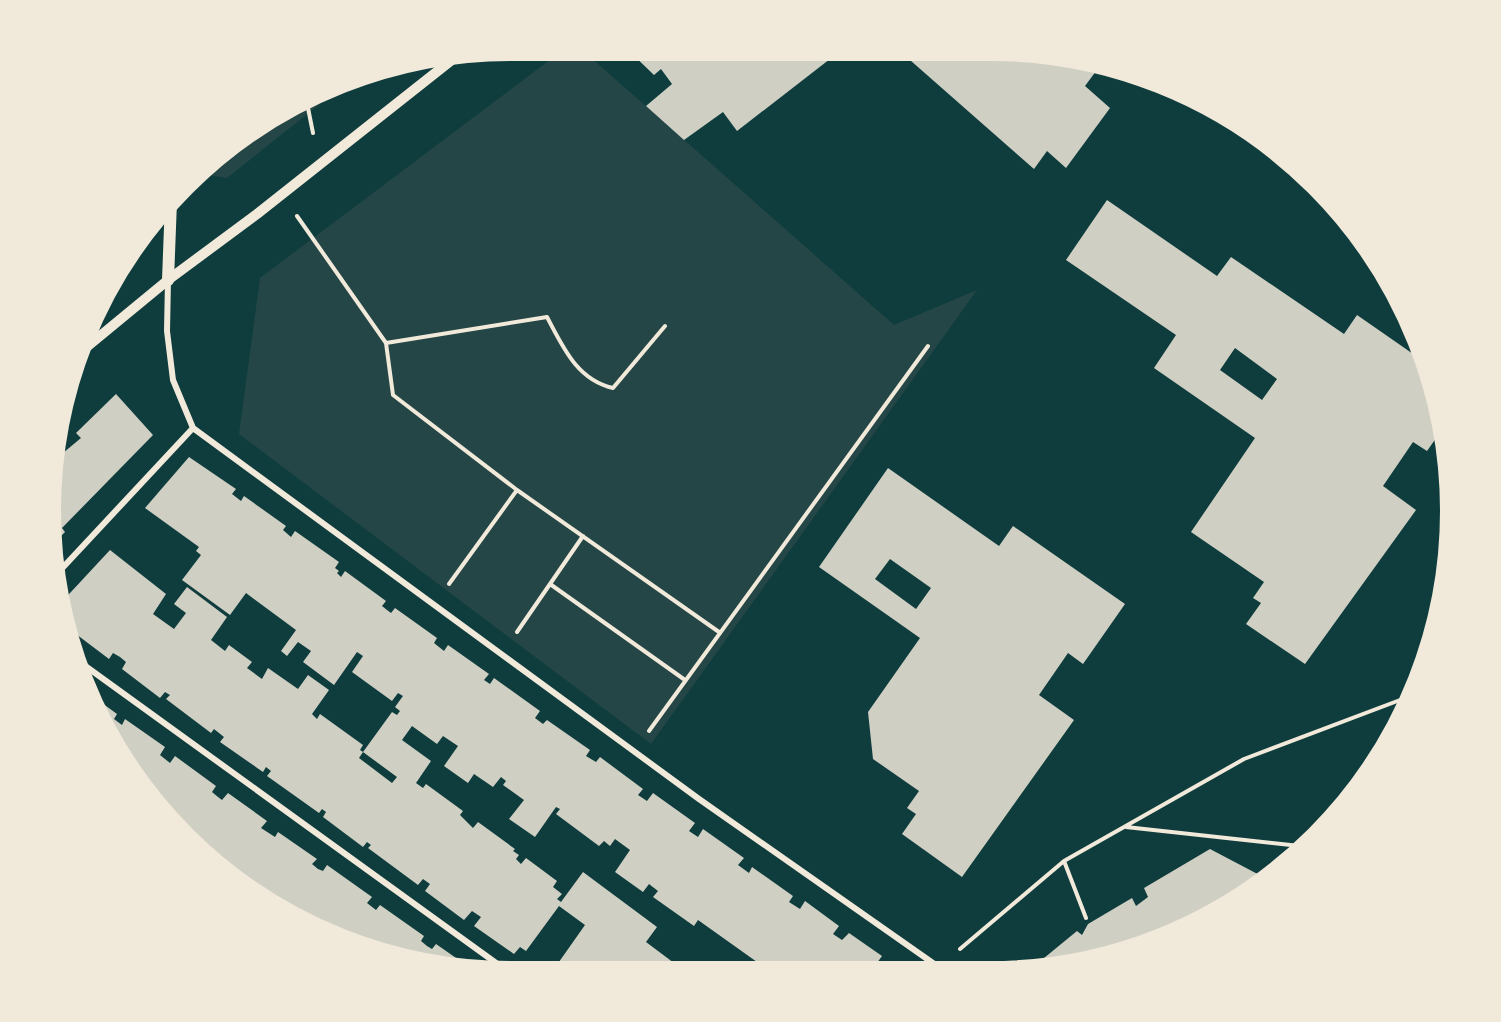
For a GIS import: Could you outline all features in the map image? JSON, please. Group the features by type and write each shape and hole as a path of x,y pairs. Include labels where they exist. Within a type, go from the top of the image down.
{"main road":[{"path":"168,280 171,211"}],"street":[{"path":"89,345 168,280 450,61"},
{"path":"168,280 167,331 173,380 193,428 635,752 936,965"},
{"path":"61,570 193,428"},
{"path":"84,665 498,965"}],"path":[{"path":"281,194 386,343 393,394 517,490 719,632"},
{"path":"386,343 548,317 567,355 586,378 614,388 665,326"},
{"path":"635,752 719,632 928,346"},
{"path":"434,605 517,490"},
{"path":"502,654 583,536"},
{"path":"550,584 685,680"},
{"path":"941,965 1064,861 1244,759 1403,699"},
{"path":"1125,827 1296,846"},
{"path":"1064,861 1086,918"}],"shaded area":[{"path":"554,57 590,57 894,325 977,290 651,744 239,434 260,278"},
{"path":"333,94 227,178 209,175 235,151 259,134 284,118"}],"building":[{"path":"635,57 833,57 737,131 723,112 684,140 646,106 672,84 661,69 654,75"},
{"path":"907,57 1020,58 1097,70 1085,86 1110,108 1066,168 1047,151 1034,169"},
{"path":"1107,200 1217,276 1231,257 1344,334 1357,315 1417,356 1420,365 1429,393 1437,436 1427,451 1413,442 1383,486 1416,510 1305,664 1246,624 1261,603 1253,598 1264,582 1191,532 1255,438 1154,368 1176,335 1066,260","holes":["1235,348 1277,379 1262,400 1220,370"]},
{"path":"116,394 153,435 62,528 65,532 58,539 57,511 61,455 81,438 76,433"},
{"path":"189,457 236,489 232,494 241,501 244,496 286,526 283,530 291,537 295,531 339,562 335,568 341,577 345,571 386,601 382,606 391,613 395,608 437,638 434,643 444,651 448,645 489,674 484,680 490,684 494,678 540,711 535,718 543,724 547,720 590,750 586,756 596,762 600,757 643,789 638,795 647,801 653,793 695,823 689,831 698,837 703,829 744,858 738,865 749,873 752,867 793,896 789,902 800,909 805,901 839,926 833,934 842,940 849,933 882,956 877,963 880,965 761,965 698,920 694,926 653,897 658,891 649,884 643,892 615,872 630,850 615,839 610,846 604,841 599,846 556,814 560,809 556,807 535,837 509,819 524,800 503,785 506,781 501,777 493,787 474,774 468,783 444,766 458,746 443,736 437,744 412,726 402,740 431,761 416,783 423,788 426,784 463,811 460,815 473,828 478,822 515,849 513,851 519,855 516,859 521,864 526,858 557,881 553,887 562,894 557,899 561,902 583,872 657,927 646,942 674,963 672,965 557,965 585,925 559,906 526,951 520,947 514,954 474,926 481,917 472,911 464,920 425,891 430,884 423,879 418,885 368,848 371,845 367,842 363,847 323,817 326,812 322,809 319,813 267,776 271,771 266,767 263,772 220,742 224,737 214,729 211,733 166,699 170,695 165,692 160,698 122,669 126,662 120,657 113,653 109,659 73,632 66,598 110,550 166,594 153,614 174,629 186,613 174,604 187,587 227,617 211,640 225,651 229,645 252,662 247,668 262,679 268,668 298,689 308,675 329,690 312,714 317,719 320,714 363,745 360,750 363,752 392,712 397,715 400,711 395,707 403,696 398,693 392,701 352,672 363,656 357,652 334,685 303,662 311,651 298,642 287,656 281,651 296,630 246,593 230,615 182,580 201,555 196,551 199,547 145,508","holes":["363,752 397,777 392,783 359,758"]},
{"path":"888,468 999,546 1013,526 1125,604 1083,664 1068,653 1039,695 1074,720 962,877 902,834 916,814 907,808 919,791 873,759 868,712 920,638 819,567","holes":["890,559 931,588 916,609 875,579"]},
{"path":"99,701 117,714 114,719 122,725 125,719 165,747 160,755 170,763 175,756 216,786 212,792 222,800 228,793 267,821 261,828 275,837 278,832 317,859 312,864 318,869 323,871 327,865 372,897 367,903 376,910 380,905 424,936 421,941 427,946 432,949 436,944 462,962 393,950 337,930 284,904 235,871 190,832 151,787 118,738"},
{"path":"1210,849 1260,875 1217,904 1164,930 1108,950 1039,962 1077,931 1082,935 1088,924 1132,898 1136,906 1148,897 1144,888"}]}
